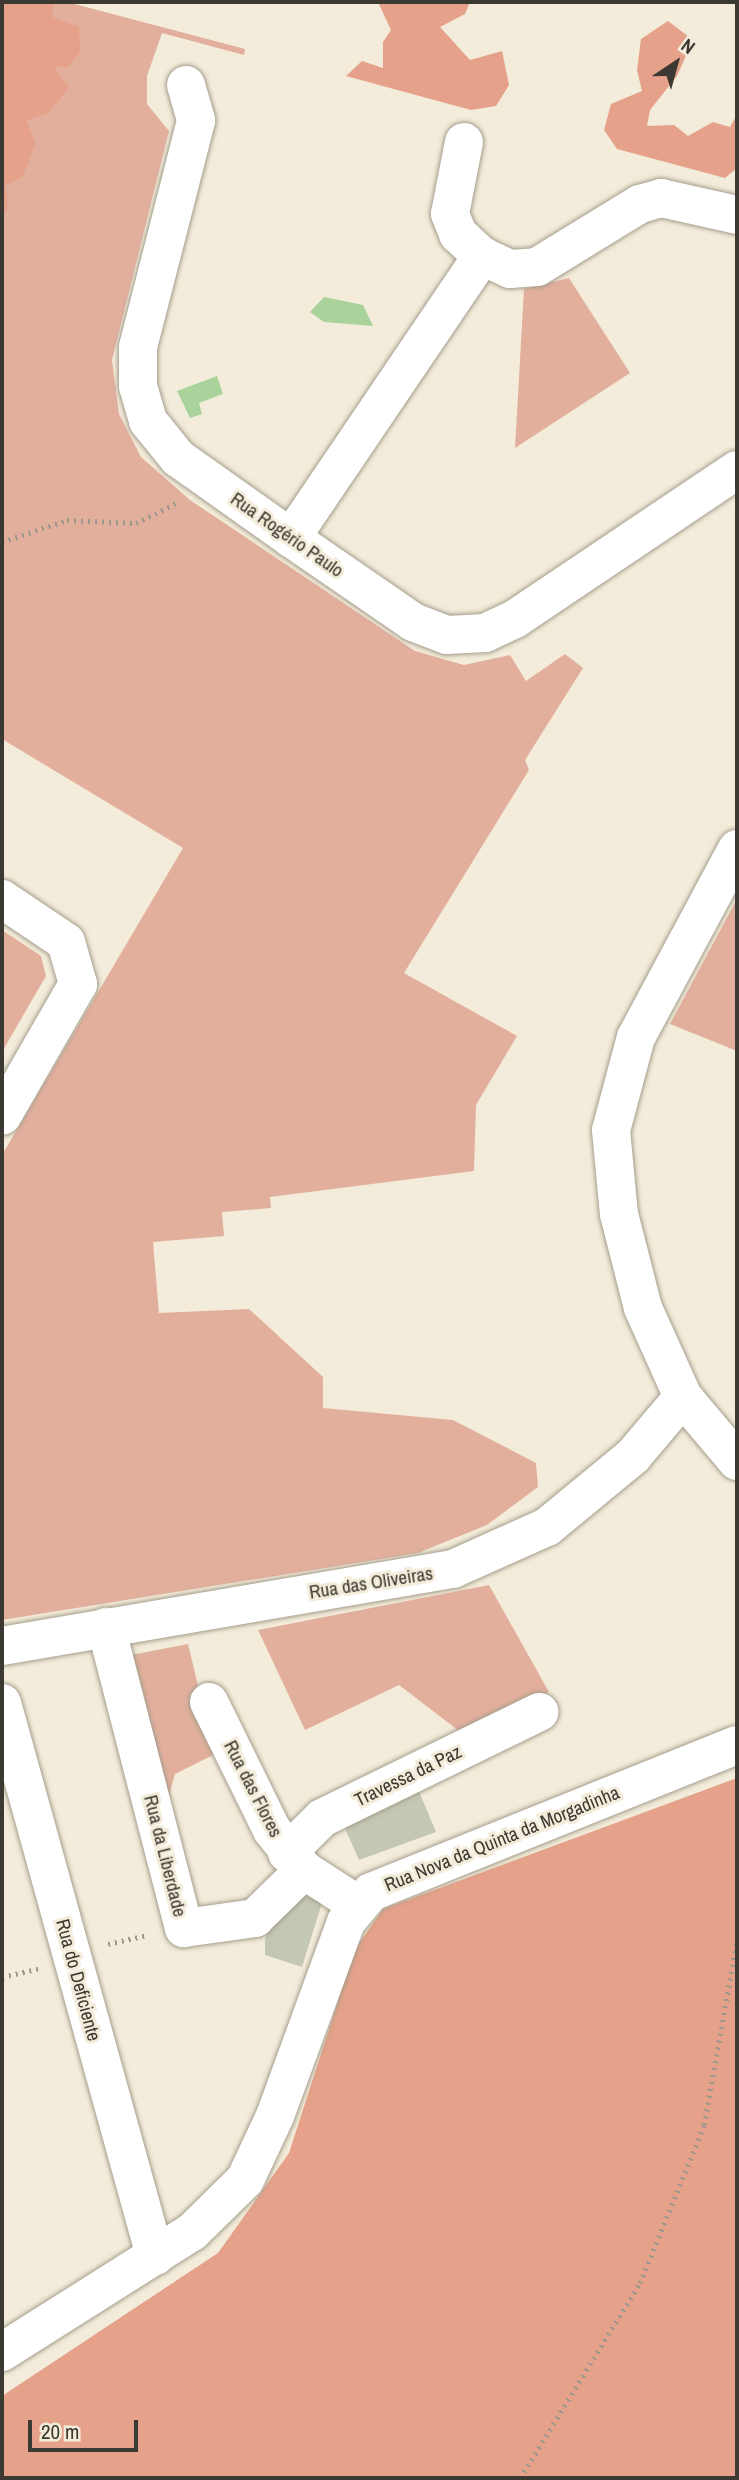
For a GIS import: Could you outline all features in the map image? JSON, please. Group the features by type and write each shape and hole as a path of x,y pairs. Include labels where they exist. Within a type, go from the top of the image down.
{"street":[{"name":"Rua Rogério Paulo","path":"186,85 196,121 138,347 138,386 159,440 291,538 414,622 447,635 485,633 515,619 737,470"},
{"path":"464,142 450,214 458,234 482,256 510,268 537,267 640,204 661,198 737,215"},
{"path":"291,538 482,256"},
{"path":"737,849 636,1037 611,1130 627,1253 643,1308 684,1397 737,1461"},
{"path":"2,899 66,942 78,984 2,1116"},
{"name":"Rua das Oliveiras","path":"2,1646 453,1569 547,1527 633,1456 684,1397"},
{"name":"Rua da Liberdade","path":"106,1627 184,1928 254,1918 295,1861"},
{"name":"Rua das Flores","path":"209,1702 295,1861"},
{"name":"Rua do Deficiente","path":"2,1703 155,2256"},
{"name":"Travessa da Paz","path":"295,1861 322,1818 539,1712"},
{"name":"Rua Nova da Quinta da Morgadinha","path":"358,1905 387,1883 737,1745"},
{"path":"2,2352 192,2232 245,2180 358,1905 295,1861"}],"path":[{"path":"2,542 67,520 136,523 181,501 227,493"},
{"path":"520,2478 640,2283 694,2149 737,1940"}],"shaded area":[{"path":"2,2 67,2 245,49 244,55 162,33 147,76 147,104 169,131 112,360 119,414 141,457 190,500 415,651 464,665 510,655 526,681 565,654 583,668 525,760 529,770 404,973 517,1036 476,1105 474,1171 270,1197 271,1208 222,1212 224,1236 153,1242 159,1313 249,1309 323,1377 323,1408 453,1420 536,1463 538,1487 487,1525 418,1553 2,1620 2,1155 183,848 2,739"},
{"path":"2,2 54,2 52,17 79,27 80,52 68,67 54,67 69,87 49,113 27,120 35,144 23,176 5,186 8,208 2,218"},
{"path":"378,2 470,2 465,14 440,27 470,60 502,51 509,85 496,106 471,110 346,76 362,61 383,68 383,42 391,30"},
{"path":"668,21 693,40 677,76 650,110 647,126 674,125 688,136 713,122 730,127 737,114 737,168 725,178 617,149 604,130 611,104 642,91 637,70 641,39"},
{"path":"569,278 630,373 515,448 524,289"},
{"path":"324,297 363,305 373,326 324,322 310,312"},
{"path":"217,376 223,394 199,403 202,414 190,418 177,391"},
{"path":"737,899 737,1051 670,1024"},
{"path":"2,930 41,956 46,976 2,1052"},
{"path":"489,1585 549,1692 463,1734 399,1685 305,1730 258,1630"},
{"path":"188,1644 199,1690 190,1694 217,1753 175,1774 166,1806 131,1655"},
{"path":"737,1778 737,2478 2,2478 2,2396 218,2253 289,2153 355,1949 383,1909"}],"building":[{"path":"418,1789 436,1832 359,1860 343,1824"},
{"path":"304,1895 322,1903 302,1967 265,1955 265,1940 271,1918"}]}
